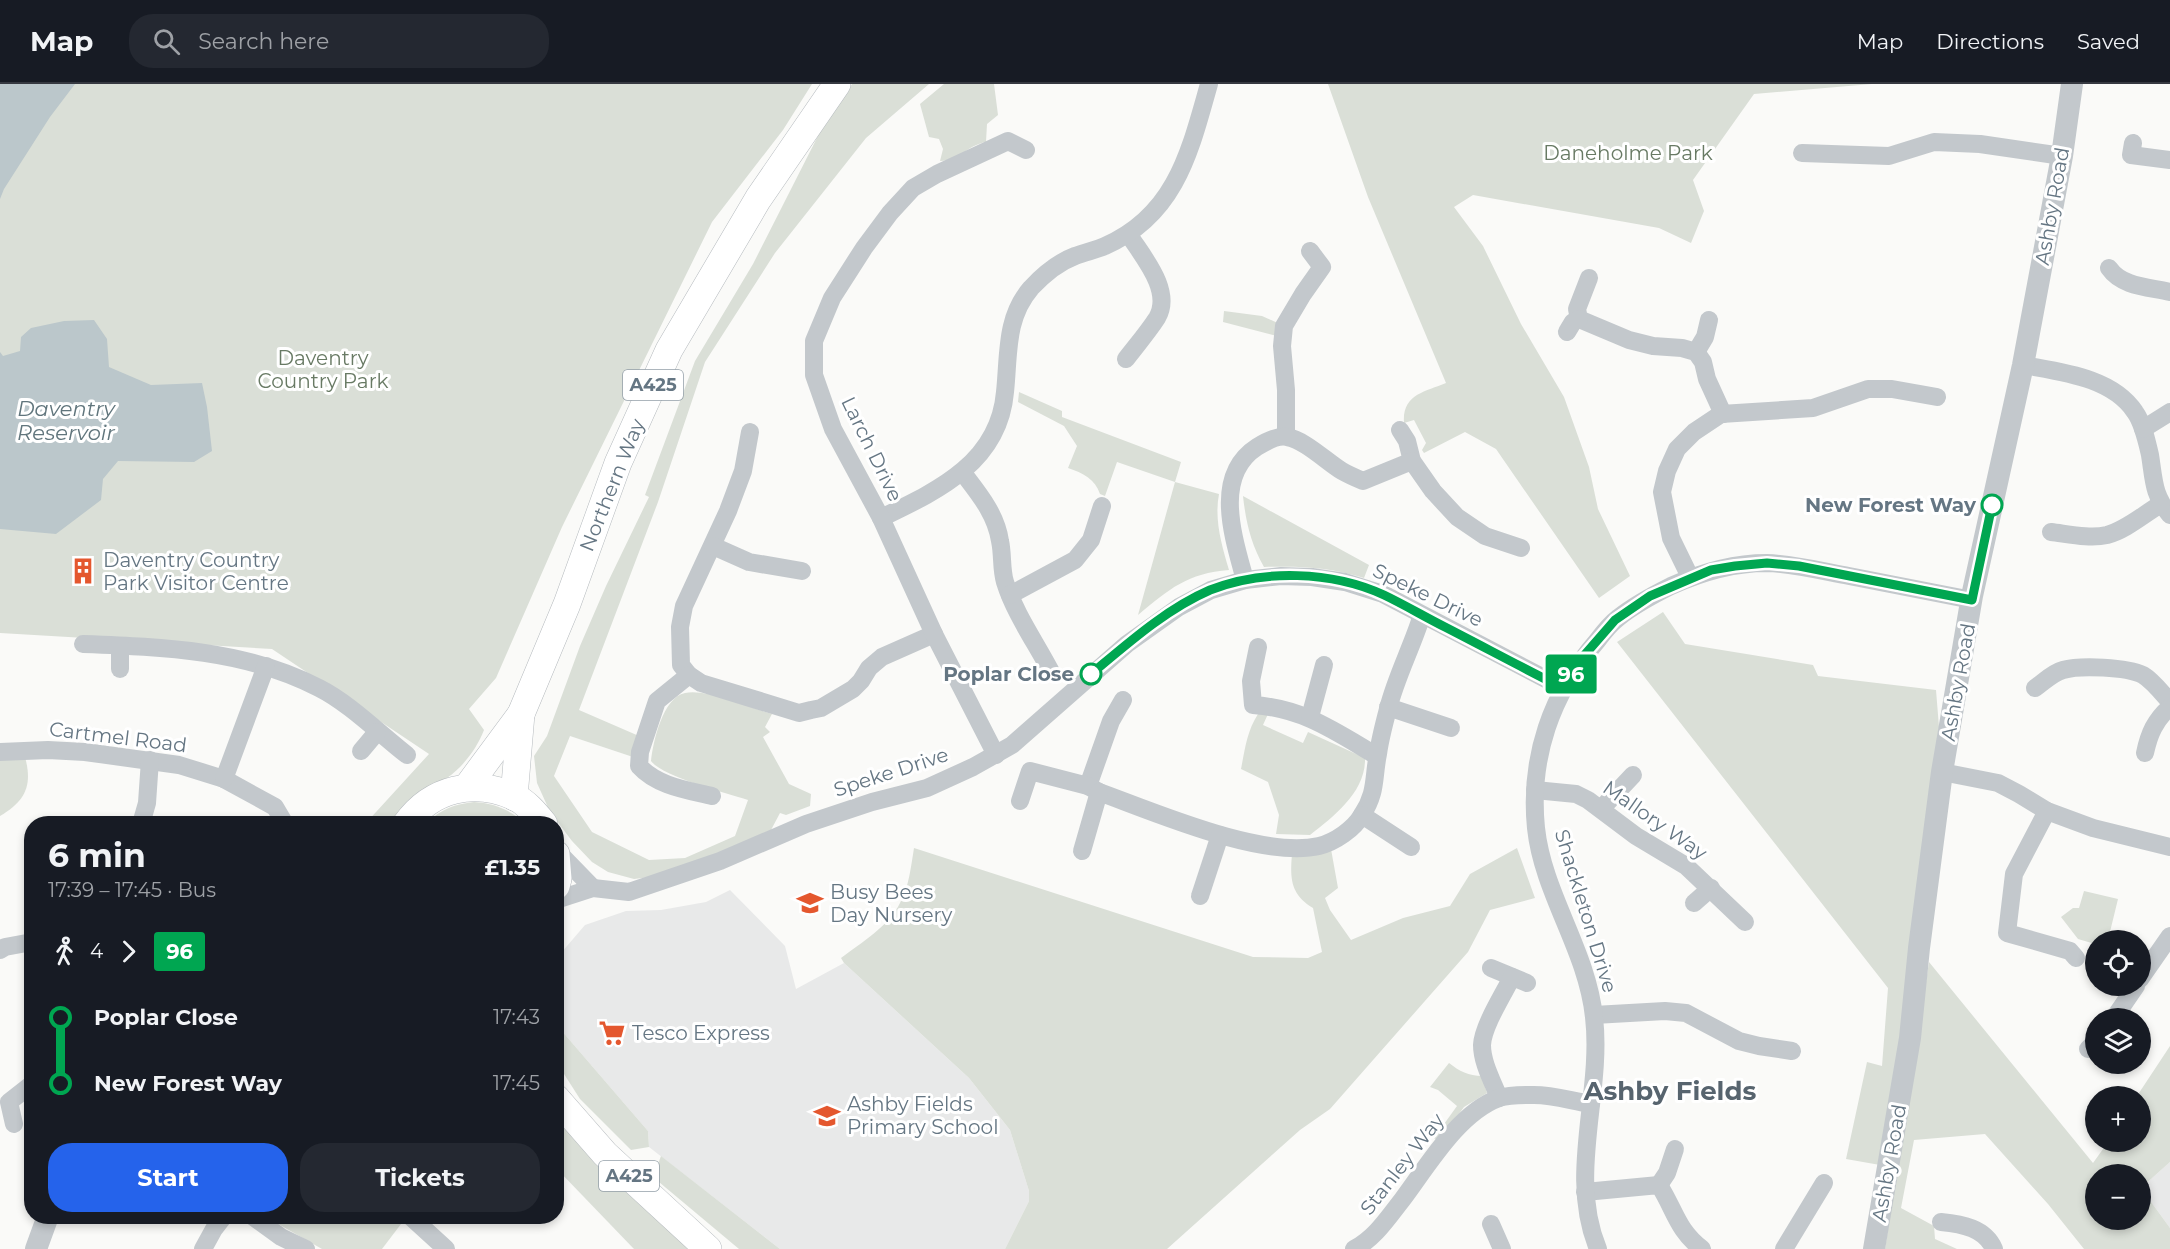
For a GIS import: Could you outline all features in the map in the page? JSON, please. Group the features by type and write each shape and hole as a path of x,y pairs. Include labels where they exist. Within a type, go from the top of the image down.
{"main road":[{"name":"Northern Way","path":"521,714 567,604 618,463 669,350 758,199 837,84"},
{"name":"A425","path":"467,787 521,714"},
{"name":"A425","path":"514,797 521,714"},
{"path":"414,816 432,799 450,790 467,787 485,788 514,797 530,807 537,816"},
{"name":"A425","path":"564,1107 605,1154 708,1249"}],"street":[{"path":"881,518 933,492 963,473 990,439 1005,399 1012,321 1020,304 1031,288 1051,270 1073,257 1104,247 1129,235 1161,205 1175,184 1187,159 1209,84"},
{"name":"Ashby Road","path":"1874,1249 1910,1038 1919,948 1942,772 1972,600 2023,365 2062,156 2072,84"},
{"name":"Larch Drive","path":"996,754 934,634 881,518 833,429 814,375 814,341 832,298 851,268 890,213 913,188 937,174 1008,141 1026,150"},
{"path":"1802,153 1889,156 1934,142 1980,144 2062,156"},
{"path":"2133,144 2131,155 2170,160"},
{"path":"1126,359 1157,317 1161,303 1160,290 1151,270 1129,235"},
{"path":"1286,436 1286,390 1282,346 1287,321 1322,267 1310,251"},
{"path":"2109,268 2115,277 2125,282 2170,292"},
{"path":"1589,278 1573,325 1653,346 1690,349 1696,352 1703,363 1707,379 1723,414"},
{"path":"1696,352 1705,337 1709,320"},
{"path":"2023,365 2070,374 2098,383 2124,398 2136,412 2143,429 2149,450 2154,487 2165,510 2106,535 2091,536 2051,532"},
{"path":"1690,577 1671,538 1662,492 1667,471 1677,449 1694,432 1723,414 1812,408 1868,389 1892,389 1937,397"},
{"path":"2143,429 2170,412"},
{"path":"1400,430 1407,441 1412,461 1433,491 1457,517 1485,536 1521,548"},
{"path":"750,432 743,471 728,511 684,606 680,627 681,665 689,675 701,683 798,712 821,708 832,702 853,689 869,668 882,657 934,634"},
{"path":"1245,580 1230,522 1230,501 1234,477 1241,462 1254,449 1286,436 1300,442 1345,473 1364,481 1412,461"},
{"path":"963,473 989,508 997,526 1001,542 1004,581 1051,672"},
{"path":"1010,595 1075,561 1091,540 1102,506"},
{"path":"713,546 749,562 802,571"},
{"name":"Shackleton Drive","path":"1598,1249 1585,1192 1586,1149 1596,1056 1594,1015 1582,962 1548,876 1536,833 1535,790 1539,750 1563,688 1581,659 1615,620 1650,596 1711,570 1767,563 1799,566 1972,600"},
{"name":"Speke Drive","path":"564,897 593,888 629,892 720,861 816,820 927,788 1012,745 1127,644 1179,607 1211,590 1245,580 1281,576 1312,577 1345,582 1383,594 1563,688"},
{"path":"1020,801 1030,771 1094,789 1220,835 1278,847 1310,847 1329,842 1350,830 1362,815 1375,788 1377,756 1388,707 1422,615"},
{"path":"83,644 175,649 234,657 266,666 321,689 407,755"},
{"path":"120,646 120,669"},
{"path":"1257,647 1251,681 1253,705 1270,706 1310,717 1377,756"},
{"path":"1310,717 1324,665"},
{"path":"224,779 266,666"},
{"path":"2035,688 2054,674 2064,670 2088,667 2112,669 2142,675 2170,702"},
{"path":"689,675 657,701 640,752 639,766 655,779 712,796"},
{"path":"1083,851 1094,789 1111,721 1123,700"},
{"path":"1388,707 1451,728"},
{"path":"2145,753 2152,729 2161,715 2170,707"},
{"path":"361,751 377,732"},
{"name":"Cartmel Road","path":"0,752 48,750 179,765 224,779 274,807 280,816"},
{"path":"143,816 147,803 150,760"},
{"path":"1942,772 1998,783 2047,811 2093,828 2170,847"},
{"path":"1601,809 1633,775"},
{"name":"Mallory Way","path":"1535,790 1576,794 1601,809 1636,836 1686,866 1745,922"},
{"path":"2047,811 2014,874 2007,933 2070,951 2076,958"},
{"path":"1362,815 1411,847"},
{"path":"1200,896 1220,835"},
{"path":"564,860 593,888"},
{"name":"Mallory Way","path":"1694,903 1711,888"},
{"path":"2151,963 2170,936"},
{"path":"0,950 24,943"},
{"path":"1491,968 1519,980 1484,1035 1482,1046 1485,1061 1499,1098"},
{"path":"1594,1015 1665,1011 1686,1013 1739,1041 1792,1051"},
{"path":"14,1124 4,1101 24,1089"},
{"name":"Stanley Way","path":"1363,1247 1383,1225 1434,1156 1461,1125 1499,1098 1534,1094 1591,1104"},
{"path":"1659,1185 1667,1173 1675,1149"},
{"path":"1784,1249 1824,1183"},
{"path":"1585,1192 1659,1185"},
{"path":"1659,1185 1670,1202 1679,1226 1702,1249"},
{"path":"1941,1222 1962,1224 1980,1231 1994,1249"},
{"path":"36,1249 45,1224"},
{"path":"203,1249 218,1224"},
{"path":"263,1224 281,1238 306,1249"},
{"path":"419,1224 446,1249"},
{"path":"1491,1224 1502,1249"}],"shaded area":[{"name":"Ashby Fields Primary School","path":"730,890 785,946 796,989 844,963 969,1078 1010,1130 1029,1191 1029,1201 1005,1249 780,1249 649,1147 648,1131 564,1033 564,950 585,925 626,911 661,910 706,902"},
{"path":"2170,1162 2170,1228 2151,1202 2151,1179"}],"green space":[{"name":"Daventry Country Park","path":"0,84 812,84 783,130 712,222 562,527 496,678 469,709 484,730 478,743 453,773 410,801 398,816 372,816 429,754 272,649 0,633"},
{"path":"852,84 929,84 866,138 775,253 705,362 658,502 579,710 639,736 636,758 570,736 554,776 592,832 649,860 685,858 735,836 748,800 681,779 651,761 660,721 671,703 677,696 685,693 704,693 772,714 765,727 770,732 763,737 789,784 811,794 810,806 786,815 780,813 771,830 668,875 634,879 608,872 592,862 572,841 564,830 564,816 553,816 537,783 534,756 547,736 580,646 649,497 645,495 695,361 753,264 822,128"},
{"path":"944,84 994,84 998,115 987,124 986,142 954,158 940,161 943,149 939,139 929,137 920,104"},
{"name":"Daneholme Park","path":"1328,84 1872,84 1754,94 1693,180 1704,211 1691,243 1659,228 1473,195 1454,207 1483,246 1521,324 1564,397 1589,467 1598,509 1630,576 1599,598 1496,449 1465,432 1424,453 1422,450 1426,443 1414,420 1404,423 1404,413 1411,400 1423,392 1446,383 1368,197"},
{"path":"1224,311 1262,316 1280,324 1277,336 1223,322"},
{"path":"1019,392 1062,411 1062,417 1181,462 1175,482 1117,462 1105,496 1100,494 1088,477 1068,468 1077,446 1064,426 1018,402"},
{"path":"1175,482 1219,494 1218,523 1229,570 1190,579 1170,590 1138,615"},
{"path":"1243,496 1369,565 1364,578 1315,568 1264,567 1250,533"},
{"path":"1663,612 1685,644 1813,665 1818,676 1936,690 1939,727 1905,1010 1880,1165 1846,1159 1867,1062 1882,1066 1888,988 1617,642"},
{"path":"1258,714 1268,714 1263,725 1303,743 1308,732 1365,758 1360,782 1347,802 1310,835 1276,834 1279,815 1268,782 1241,769 1249,734"},
{"path":"25,757 28,776 25,792 16,805 0,816 0,759"},
{"path":"474,802 488,804 516,816 436,816 461,804"},
{"path":"914,848 1253,957 1308,958 1322,952 1313,908 1305,903 1293,885 1292,854 1331,849 1338,888 1325,898 1330,910 1351,940 1403,918 1450,906 1470,874 1517,848 1535,898 1490,910 1468,952 1330,1109 1300,1130 1167,1249 1005,1249 1029,1201 1029,1191 1010,1130 969,1078 841,958 874,933 895,911 906,890"},
{"path":"2084,891 2118,899 2110,930 2085,930 2085,941 2078,939 2061,917 2073,908 2079,908"},
{"path":"1929,962 2093,1163 2101,1152 2151,1152 2151,1086 2144,1086 2170,1046 2170,1162 2151,1179 2151,1164 2085,1164 2085,1230 2151,1230 2151,1202 2170,1228 2170,1249 2084,1249 2048,1204 1985,1134 1914,1140 1901,1208 1934,1226 1935,1239 1957,1249 1885,1249"},
{"path":"564,1033 648,1131 649,1147 631,1150 580,1099 564,1074"},
{"path":"1449,1063 1464,1072 1482,1076 1487,1093 1464,1107 1439,1141 1434,1138 1457,1106 1438,1090 1430,1087"},
{"path":"564,1128 692,1249 634,1249 564,1176"},
{"path":"661,1156 780,1249 739,1249 653,1177"},
{"path":"278,1224 401,1224 382,1249 322,1249"}],"water":[{"path":"0,84 75,84 50,117 0,199"},
{"name":"Daventry Reservoir","path":"94,320 107,339 109,367 151,385 202,383 212,451 194,462 118,461 103,479 101,500 56,534 0,529 0,352 3,356 20,351 21,337 31,328 64,321"}],"bus line":[{"name":"96","path":"1091,674 1127,644 1179,607 1211,590 1245,580 1281,576 1312,577 1345,582 1383,594 1563,688 1581,659 1615,620 1650,596 1711,570 1767,563 1799,566 1972,600 1992,505"}],"place":[{"name":"New Forest Way","path":"1992,505"},
{"name":"Daventry Country Park Visitor Centre","path":"83,571"},
{"name":"Poplar Close","path":"1091,674"},
{"name":"Busy Bees Day Nursery","path":"810,903"},
{"name":"Tesco Express","path":"612,1033"},
{"name":"Ashby Fields Primary School","path":"827,1116"}],"district":[{"name":"Ashby Fields","path":"1670,1091"}]}
